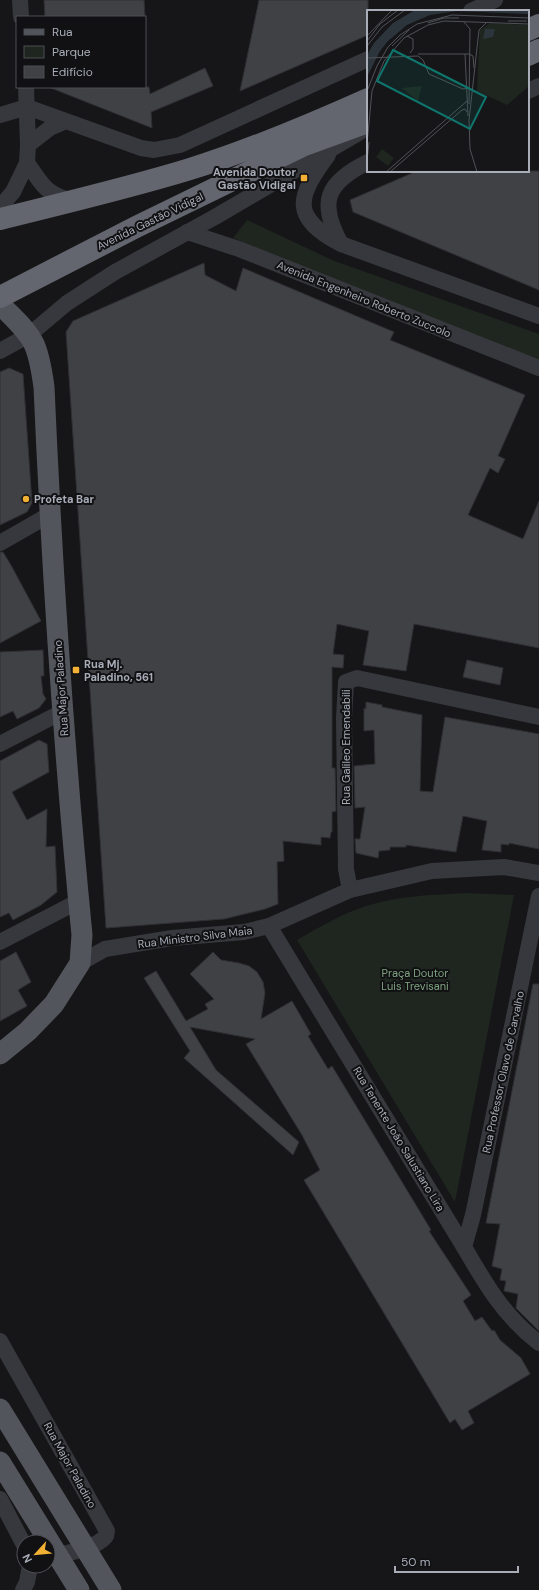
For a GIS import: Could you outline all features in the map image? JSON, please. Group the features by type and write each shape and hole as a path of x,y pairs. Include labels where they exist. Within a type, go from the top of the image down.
{"highway":[{"path":"529,30 539,25"},
{"path":"529,55 539,50"},
{"path":"0,219 168,175 225,157 367,99"},
{"name":"Avenida Gastão Vidigal","path":"0,297 136,227 302,146 367,122"}],"main road":[{"name":"Rua Major Paladino","path":"0,304 29,335 37,354 44,387 49,515 62,712 82,935 80,963 54,1004 28,1031 0,1054"},
{"path":"0,1409 111,1590"},
{"path":"0,1462 79,1590"}],"street":[{"path":"20,0 21,16"},
{"path":"470,10 472,0"},
{"path":"472,10 495,0"},
{"path":"0,116 27,107 64,122 141,148 166,149 180,145 367,60"},
{"path":"529,90 539,86"},
{"path":"0,207 13,192 27,163 28,145 26,88"},
{"path":"28,145 50,128 64,122"},
{"path":"0,352 29,335 86,289 331,150 367,127"},
{"path":"331,150 311,177 303,203 306,215 311,224 324,235 341,244 539,316"},
{"path":"27,163 48,192 57,197 72,201"},
{"path":"341,244 331,226 328,214 332,190 340,178 367,163"},
{"name":"Avenida Engenheiro Roberto Zuccolo","path":"187,232 239,249 539,368"},
{"path":"0,543 49,515"},
{"name":"Rua Galileo Emendabili","path":"350,890 346,853 344,718 346,682 357,678 539,718"},
{"path":"0,744 62,712"},
{"name":"Rua Ministro Silva Maia","path":"80,963 105,949 172,938 244,932 269,926 350,890 432,871 504,867 539,873"},
{"name":"Rua Professor Olavo de Carvalho","path":"464,1247 473,1215 539,896"},
{"path":"0,942 79,902"},
{"name":"Rua Tenente João Salustiano Lira","path":"269,926 464,1247 486,1286 506,1313 539,1343"},
{"path":"82,935 105,949"},
{"name":"Rua Major Paladino","path":"0,1341 107,1531 106,1536 99,1542 56,1555"},
{"path":"0,1499 18,1534"},
{"path":"23,1590 28,1574"}],"green space":[{"path":"247,220 332,260 539,334 539,361 233,238"},
{"name":"Praça Doutor Luis Trevisani","path":"464,893 514,895 455,1202 297,940 339,917 366,906 414,896"}],"building":[{"path":"44,0 144,0 145,16 45,16"},
{"path":"259,0 368,0 367,35 240,91"},
{"path":"205,68 213,86 151,112 152,128 51,88 149,87 150,94"},
{"path":"539,171 539,290 353,212 350,200 415,172"},
{"path":"204,263 205,275 236,291 243,268 394,332 390,340 525,395 498,456 505,459 498,473 490,468 468,515 523,539 539,501 539,648 414,624 406,671 363,665 369,631 337,624 333,654 344,655 343,668 332,667 332,768 335,768 336,811 332,812 332,832 330,838 321,837 321,845 283,841 284,861 277,862 278,904 265,909 224,919 106,928 66,332 73,321"},
{"path":"9,368 23,374 32,503 27,512 0,525 0,372"},
{"path":"0,552 3,552 12,567 41,621 0,643"},
{"path":"43,650 44,676 41,676 43,694 46,699 39,708 17,719 13,711 0,717 0,652"},
{"path":"467,660 503,668 500,685 463,677"},
{"path":"366,702 382,705 382,707 422,715 420,791 433,792 445,717 539,734 539,849 509,843 509,845 501,844 501,852 482,850 487,821 463,816 456,852 406,845 406,847 390,847 390,850 379,851 378,858 356,853 355,839 360,839 365,807 355,808 354,766 375,764 374,730 364,731 364,708 366,709"},
{"path":"39,740 47,744 49,772 12,792 27,820 47,809 46,847 55,846 57,892 41,905 13,920 9,913 0,917 0,761"},
{"path":"16,952 31,982 18,990 27,1006 0,1021 0,961"},
{"path":"213,952 221,960 249,966 257,972 263,982 265,993 261,1019 292,1001 311,1034 308,1036 328,1069 332,1066 431,1230 429,1231 471,1295 463,1301 475,1321 482,1317 492,1331 494,1330 500,1340 521,1358 530,1374 468,1411 474,1423 462,1430 455,1419 450,1423 304,1180 320,1170 302,1135 246,1044 255,1039 190,1027 216,1070 299,1142 293,1155 184,1058 190,1051 144,978 156,971 186,1021 208,1009 205,1004 214,999 190,974"},
{"path":"533,984 539,984 539,1331 516,1308 518,1294 504,1291 506,1281 500,1280 502,1269 492,1266 500,1224 486,1223"}],"place":[{"name":"Avenida Doutor Gastão Vidigal","path":"304,178"},
{"name":"Profeta Bar","path":"26,499"},
{"name":"Rua Mj. Paladino, 561","path":"76,670"}]}
